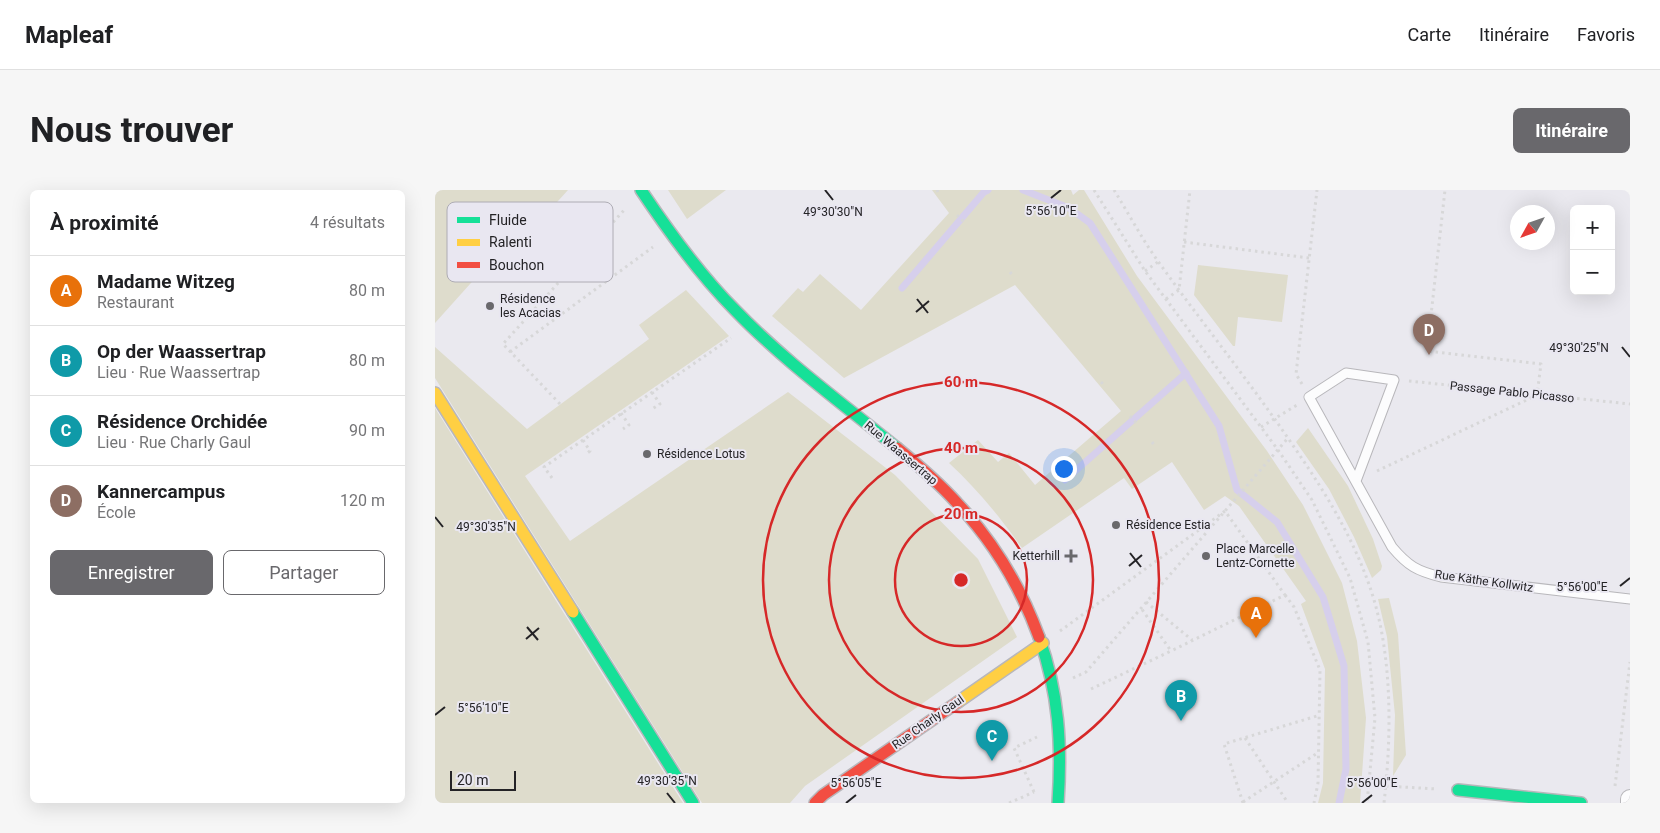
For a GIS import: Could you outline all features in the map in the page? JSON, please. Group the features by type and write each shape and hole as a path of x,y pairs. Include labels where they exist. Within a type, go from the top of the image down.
{"street":[{"name":"Rue Waassertrap","path":"641,190 671,234 708,281 750,325 794,365 911,459 956,501 994,548 1021,593 1043,643 1054,686 1061,744 1059,803"},
{"path":"435,393 693,803"},
{"name":"Rue Charly Gaul","path":"815,803 823,795 1043,643"},
{"path":"1458,790 1581,803"},
{"path":"1622,796 1629,803"}],"lane":[{"path":"1309,397 1346,373 1394,380 1356,481"},
{"name":"Rue Käthe Kollwitz","path":"1309,397 1392,547 1405,562 1422,572 1441,577 1630,599"}],"path":[{"path":"1094,190 1145,271 1278,450 1312,500 1350,578 1368,642 1375,718 1367,803"},
{"path":"1114,190 1158,262 1275,418 1325,492 1350,539 1368,580 1383,638 1390,716 1384,803"},
{"path":"1166,299 1179,290 1190,190"},
{"path":"1261,427 1309,397 1296,374 1317,190"},
{"path":"1356,481 1537,394 1541,364 1427,351 1445,190"},
{"path":"957,215 966,224"},
{"path":"1184,242 1309,258"},
{"path":"613,276 647,251"},
{"path":"1145,271 1158,262"},
{"path":"1010,272 1013,276"},
{"path":"559,282 503,344 560,404"},
{"path":"510,352 605,282"},
{"path":"552,478 544,467 750,325"},
{"name":"Passage Pablo Picasso","path":"1394,380 1630,404"},
{"path":"1101,382 1104,385"},
{"path":"652,392 660,404 652,409"},
{"path":"621,414 629,425 623,429"},
{"path":"1130,416 1138,425"},
{"path":"1054,686 1087,672 1288,438"},
{"path":"583,440 590,451 586,454"},
{"path":"1152,442 1155,446"},
{"path":"1225,511 1294,608 1320,670 1318,783 1314,803"},
{"path":"1066,626 1225,511"},
{"path":"1091,689 1285,595"},
{"path":"1147,602 1192,640"},
{"path":"1141,608 1171,651"},
{"path":"1622,796 1630,662"},
{"path":"1319,752 1243,802 1224,744 1320,715"},
{"path":"1034,792 1014,748 1059,728"},
{"path":"1245,738 1288,803"},
{"path":"1386,786 1458,790"}],"shaded area":[{"path":"435,190 568,190 557,202 447,202 447,282 472,282 435,323"},
{"path":"668,190 726,190 687,219"},
{"path":"932,190 1071,190 1073,195 1079,190 1084,190 1137,276 1267,451 1303,505 1342,583 1357,641 1366,718 1360,803 1318,803 1323,783 1325,669 1301,604 1306,601 1239,506 1225,496 1204,510 1172,462 1132,489 1124,478 1022,548 988,504 949,463 978,440 998,462 1009,453 1035,485 1121,411 1015,285 844,378 772,316 798,288 803,292 820,274 861,310 949,213"},
{"path":"1198,265 1288,275 1282,322 1238,317 1235,346 1233,346 1194,295"},
{"path":"686,290 729,336 525,476 570,541 788,392 895,475 978,559 1017,637 805,786 790,803 702,803 435,378 435,347 527,429 649,339 639,325"},
{"path":"435,408 683,803 435,803"},
{"path":"1308,428 1348,486 1373,539 1382,566 1381,570 1372,578 1354,537 1329,489 1296,442"},
{"path":"1389,598 1398,634 1406,755 1393,776 1395,715 1387,637 1378,599"}],"waterway":[{"path":"902,288 984,192 988,190"},
{"path":"1023,190 1069,208 1090,223 1219,426 1237,490 1277,522 1323,597 1344,666 1346,769 1339,803"},
{"path":"1065,480 1186,373"}],"traffic: fast":[{"path":"641,190 685,252 735,310 773,347 897,448"},
{"path":"573,612 693,803"},
{"path":"1039,637 1051,678 1058,719 1060,760 1058,803"},
{"path":"1458,790 1581,803"}],"traffic: slow":[{"path":"435,393 573,612"},
{"path":"958,702 1043,643"}],"traffic: jam":[{"path":"897,448 943,488 982,533 1015,583 1039,637"},
{"path":"815,803 823,795 958,702"}],"place":[{"name":"Résidence les Acacias","path":"490,306"},
{"name":"Kannercampus","path":"1429,355"},
{"name":"Résidence Lotus","path":"647,454"},
{"name":"Résidence Estia","path":"1116,525"},
{"name":"Ketterhill","path":"1071,556"},
{"name":"Place Marcelle Lentz-Cornette","path":"1206,556"},
{"name":"Madame Witzeg","path":"1256,638"},
{"name":"Op der Waassertrap","path":"1181,721"},
{"name":"Résidence Orchidée","path":"992,761"}]}
